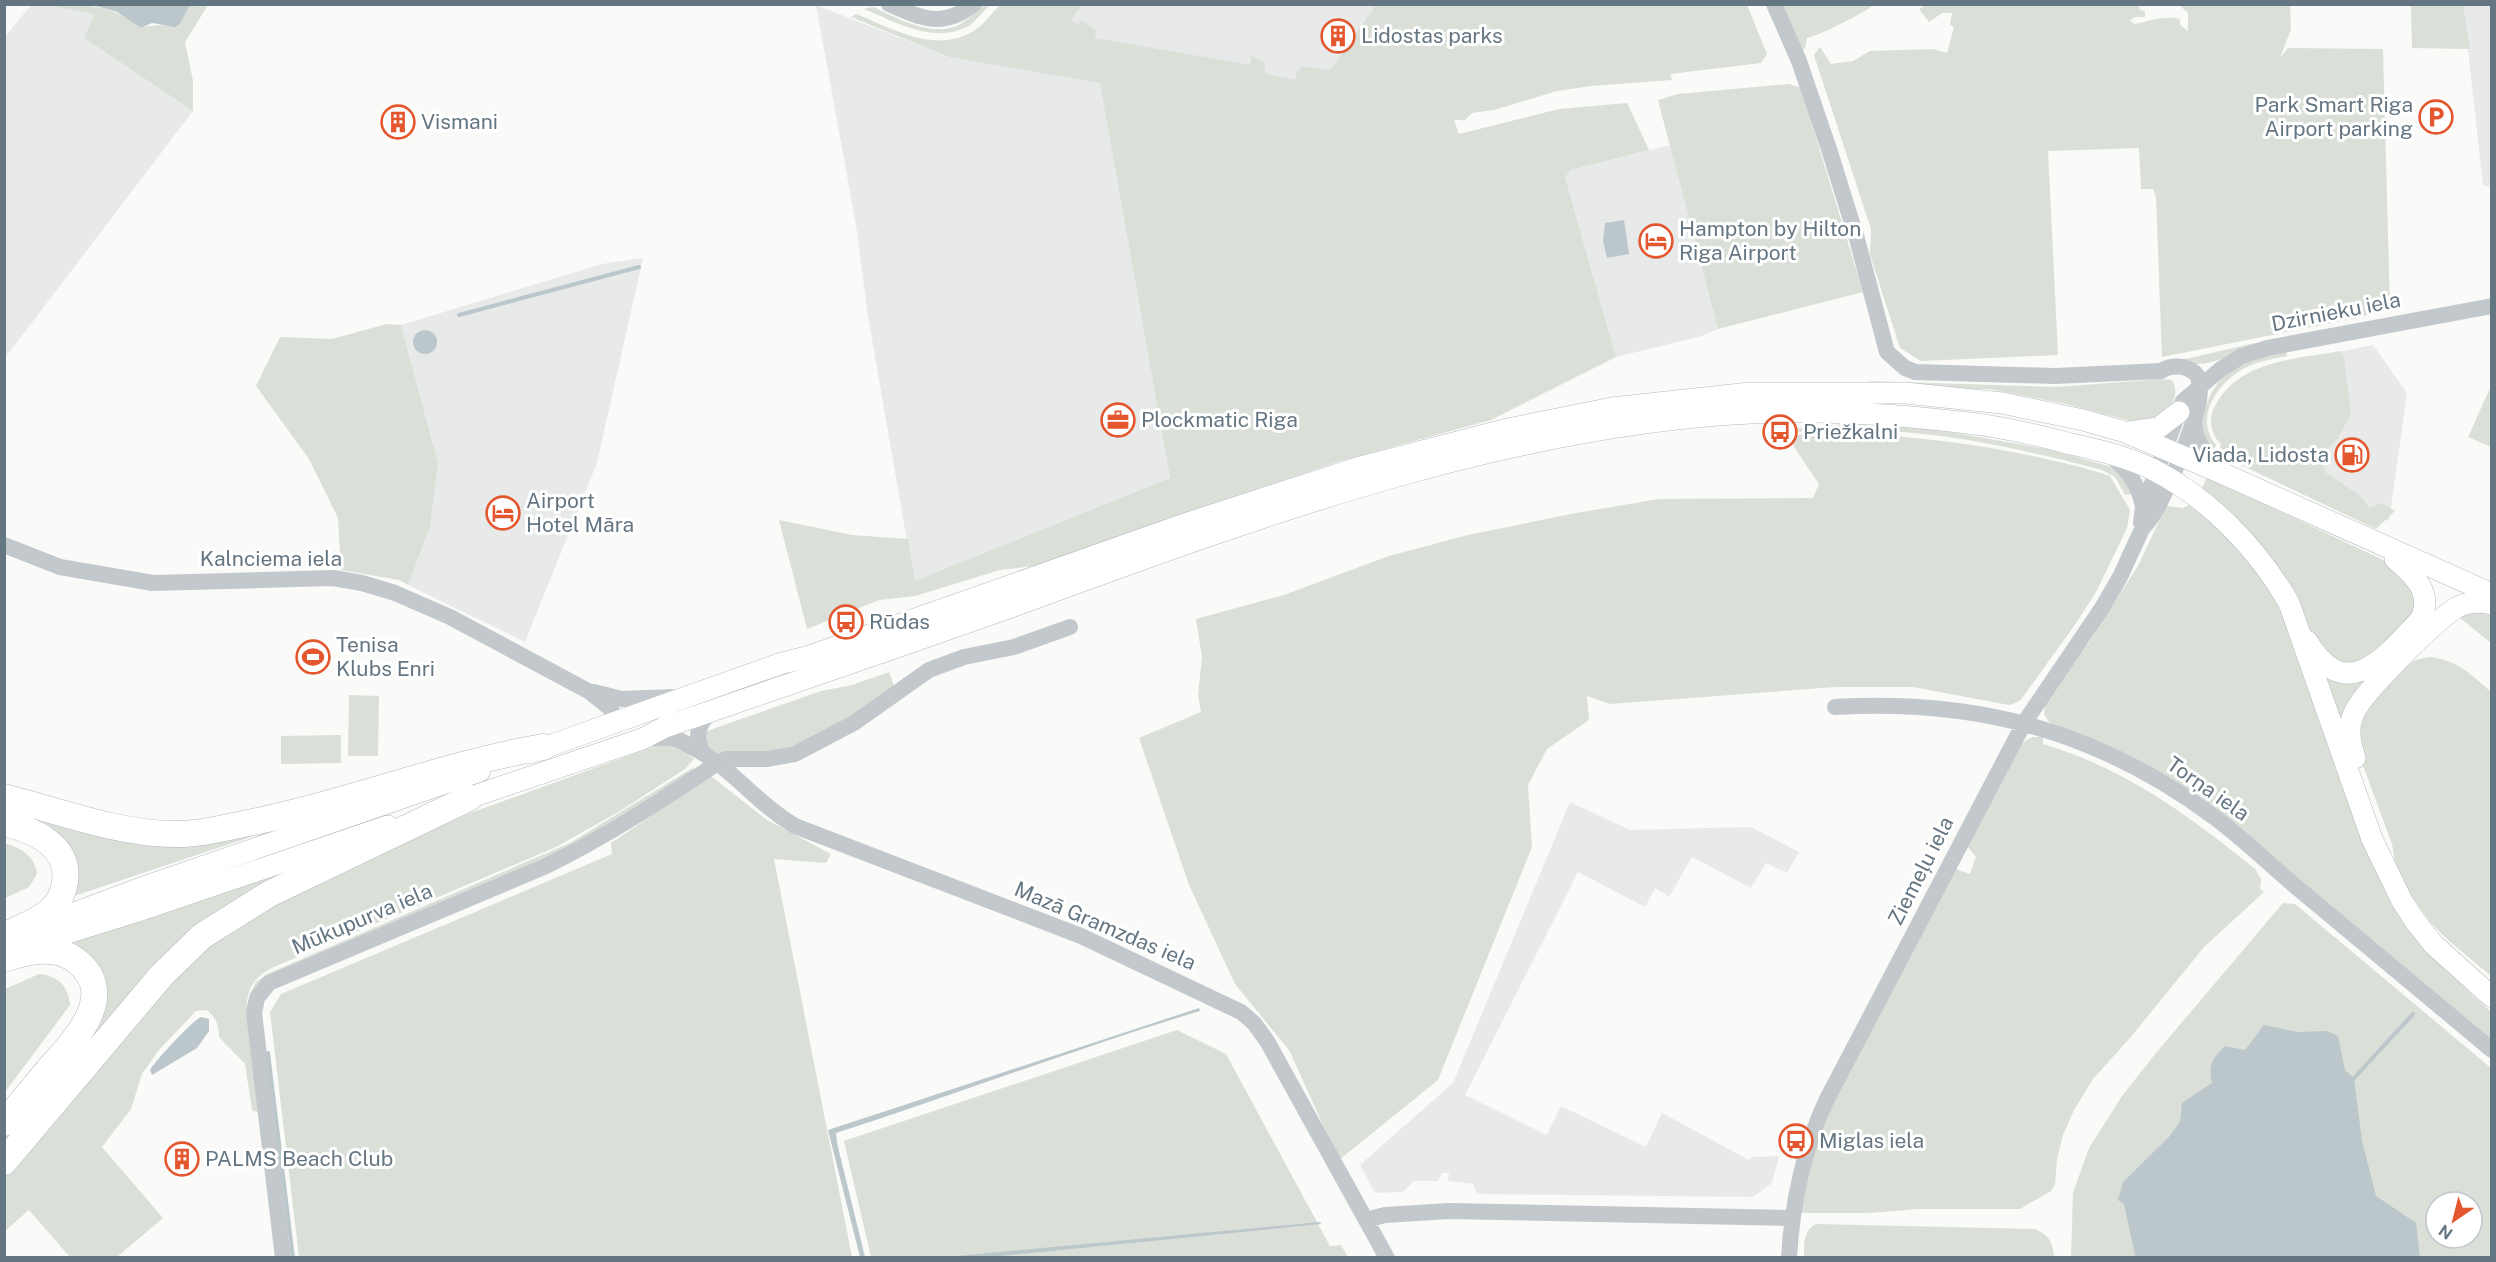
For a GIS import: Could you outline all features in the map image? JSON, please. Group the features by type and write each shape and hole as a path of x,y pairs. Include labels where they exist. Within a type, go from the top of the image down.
{"highway":[{"path":"4,797 138,831 174,834 208,831 283,816 505,753 543,747"},
{"path":"4,1162 161,976 202,936 269,894 469,798"},
{"path":"4,823 33,832 52,844 64,863 66,876 62,893 53,909 5,946"},
{"path":"4,1122 77,1036 90,1013 94,996 91,975 68,955 56,951 35,951 5,946"}],"main road":[{"path":"5,946 41,926 141,888 1188,523 1357,468 1508,429 1612,408 1750,393 1905,393 2002,403 2083,420 2125,432 2173,452 2492,594"},
{"path":"5,946 273,866 642,739 665,727 1251,522 1432,468 1574,435 1656,421 1719,415 1843,411 2017,430 2109,453 2163,476 2222,520 2258,555 2289,603 2372,840 2406,909 2447,958 2492,997"},
{"path":"2125,432 2142,432 2186,417"},
{"path":"2295,623 2315,655 2336,670 2358,672 2374,666 2421,619 2425,598 2420,582 2411,571 2376,543"},
{"path":"2386,867 2383,838 2351,745 2349,731 2354,713 2385,674 2455,608 2465,604 2485,602 2492,604"}],"street":[{"path":"889,4 923,18 941,20 958,15 974,4"},
{"path":"1774,4 1804,72 1857,239 1887,352 1896,362 1915,372 1932,374 2055,376 2161,370 2176,374 2200,388"},
{"name":"Dzirnieku iela","path":"2163,476 2186,417 2189,394 2242,356 2266,348 2492,306"},
{"path":"2186,417 2200,448 2212,460 2217,471"},
{"path":"2109,453 2134,479 2143,507"},
{"name":"Ziemeļu iela","path":"2143,527 2141,523 2143,507 2163,476"},
{"name":"Ziemeļu iela","path":"1789,1257 1791,1218 1809,1142 1826,1101 2024,723 2102,608 2120,577 2143,527 2152,519 2163,476"},
{"name":"Kalnciema iela","path":"4,545 60,567 153,583 333,578 362,583 395,593 450,617 590,692 611,709 613,714 606,724"},
{"path":"719,762 726,759 768,759 795,754 822,742 854,723 930,670 964,657 1014,647 1070,627"},
{"name":"Kalnciema iela","path":"590,692 622,699 688,697"},
{"name":"Torņa iela","path":"1835,707 1878,704 1917,706 1962,710 2024,723 2107,753 2146,773 2215,818 2492,1050"},
{"path":"702,751 697,734 700,724 710,712"},
{"name":"Mazā Gramzdas iela","path":"642,739 675,738 702,751 719,762 777,816 795,826 1081,936 1241,1012 1254,1023 1267,1041 1387,1257"},
{"name":"Mūkupurva iela","path":"283,1257 254,1013 257,998 264,987 544,867 630,821 719,762"},
{"path":"1366,1220 1385,1215 1449,1211 1791,1218"}],"shaded area":[{"path":"190,4 180,24 175,27 152,23 141,28 117,12 93,5"},
{"path":"1019,4 1444,5 1326,87 1096,42"},
{"path":"31,5 45,5 95,14 84,38 193,111 5,358 4,38"},
{"path":"45,5 84,5 107,9 118,13 141,28 180,24 190,5 208,5 185,42 193,81 193,111 84,38 95,14"},
{"path":"816,5 949,57 1100,82 1170,478 914,582 868,316 856,225"},
{"path":"984,5 990,5 967,27 954,32 941,33 901,25 864,9 873,7 917,26 940,29 952,28 962,23"},
{"path":"1000,5 1082,5 1071,20 1078,25 1081,20 1096,30 1095,38 1250,65 1252,56 1264,63 1266,74 1295,80 1297,71 1303,67 1330,70 1376,5 1747,5 1767,54 1761,63 1670,74 1672,80 1557,91 1494,110 1472,113 1465,120 1454,120 1459,134 1559,109 1627,103 1649,150 1571,170 1565,177 1616,357 1491,420 1337,462 1034,566 1000,570 915,596 879,600 807,629 779,520 852,535 908,539 915,581 1170,478 1100,83 949,57 851,17 856,14 912,36 941,40 956,38 974,31"},
{"path":"1783,5 1873,5 1841,24 1807,38 1805,49 1802,50"},
{"path":"1927,5 2143,5 2139,6 2140,10 2145,11 2145,17 2135,17 2130,20 2134,24 2174,18 2180,19 2180,25 2188,31 2188,13 2179,5 2290,5 2291,29 2280,58 2288,48 2383,49 2390,309 2357,318 2162,357 2156,197 2153,189 2141,189 2139,148 2048,151 2058,355 1921,361 1900,348 1870,255 1871,229 1814,55 1820,47 1831,64 1853,61 1870,51 1933,49 1947,53 1954,27 1950,25 1952,13 1942,13 1929,22 1919,9"},
{"path":"2411,5 2463,5 2470,49 2412,48"},
{"path":"2463,5 2491,5 2491,188 2483,185"},
{"path":"1789,84 1801,88 1863,292 1718,329 1658,100 1678,94"},
{"path":"1670,145 1718,329 1702,336 1616,357 1565,177 1571,170"},
{"path":"1624,220 1629,254 1607,258 1603,241 1605,223"},
{"path":"643,258 597,463 525,642 408,585 430,527 438,463 401,325 602,264"},
{"path":"387,324 401,325 438,463 430,527 408,585 399,580 341,570 338,518 309,459 256,386 280,337 332,339"},
{"path":"425,330 430,331 436,337 436,347 430,353 425,354 420,353 414,347 413,342 414,337 420,331"},
{"path":"2255,343 2236,353 2207,363 2177,361"},
{"path":"2373,345 2407,393 2389,521 2311,467 2338,352"},
{"path":"2286,351 2287,356 2257,363 2241,370 2216,394 2211,403 2207,424 2216,445 2213,451 2200,431 2204,411 2218,384 2238,367"},
{"path":"2341,351 2351,414 2338,438 2324,453 2323,465 2326,473 2359,495 2370,508 2381,503 2395,511 2376,529 2218,454 2221,444 2211,426 2211,416 2215,406 2225,391 2238,379 2270,364"},
{"path":"2172,380 2174,385 2175,395 2170,409 2164,418 2138,423 2066,404 1989,389 1956,390 1884,385 1868,381 2057,387"},
{"path":"2491,386 2492,446 2491,447 2468,437"},
{"path":"1845,424 1895,425 1939,430 2052,450 2115,468 2136,494 2125,495 2115,477 2102,470 1978,442 1902,432 1786,432 1786,429"},
{"path":"1845,433 1916,438 1986,447 2033,456 2110,476 2130,510 2127,528 2096,592 2074,626 2020,701 2009,705 1913,687 1835,687 1610,704 1587,696 1589,720 1547,749 1528,785 1532,847 1438,1080 1339,1160 1289,1050 1235,984 1189,885 1139,738 1201,712 1198,695 1202,657 1196,619 1284,595 1389,556 1468,535 1576,513 1659,499 1813,498 1819,484 1786,435"},
{"path":"2207,477 2405,571 2419,609 2371,662 2335,664 2317,646 2295,596 2277,565 2267,553 2200,493"},
{"path":"2192,503 2243,554 2283,615 2419,940 2491,1012 2491,1041 2218,812 2057,727 2049,722 2044,714 2045,701 2090,641 2139,564 2166,506 2183,508"},
{"path":"2467,612 2491,612 2491,643 2460,618"},
{"path":"2429,657 2455,664 2491,692 2491,976 2431,923 2412,897 2396,868 2392,844 2358,752 2356,720 2382,684 2415,660"},
{"path":"2322,667 2369,674 2340,728"},
{"path":"889,672 895,689 856,717 780,753 718,753 706,746 704,733 707,731 821,691 852,685"},
{"path":"349,695 379,696 378,756 348,756"},
{"path":"341,735 341,763 281,764 281,736"},
{"path":"2033,737 2043,737 2043,744 2073,754 2129,780 2181,812 2255,869 2261,879 2260,889 2264,892 2204,947 2130,1038 2093,1079 2074,1110 2063,1135 2057,1159 2055,1185 2051,1191 2020,1209 1917,1209 1870,1213 1800,1213 1807,1175 1829,1111 1956,869 1970,874 1976,857 1967,846 2020,746"},
{"path":"658,745 678,746 694,759 685,769 620,811 556,847 263,973 252,985 247,1002 259,1113 252,1110 245,1064 219,1037 216,1022 210,1013 207,1010 196,1011 158,1051 142,1074 131,1109 102,1147 163,1218 117,1257 70,1257 29,1210 5,1231 5,1174 158,990 226,928 361,860 454,819"},
{"path":"694,767 691,774 593,836 250,994 256,982 267,974 570,843"},
{"path":"711,776 767,820 831,854 826,863 774,859 852,1257 299,1257 270,1012 281,994 612,854 611,843"},
{"path":"1570,802 1630,830 1751,827 1799,852 1787,873 1766,863 1751,888 1692,857 1669,897 1655,888 1645,907 1578,872 1465,1095 1547,1135 1561,1106 1646,1147 1662,1113 1749,1160 1752,1157 1779,1156 1772,1183 1753,1197 1477,1194 1473,1184 1448,1181 1449,1173 1442,1173 1438,1181 1414,1181 1403,1192 1375,1193 1360,1165 1453,1083"},
{"path":"5,807 98,831 326,812 68,898 73,876 5,816"},
{"path":"4,843 26,854 33,862 37,874 29,887 5,898"},
{"path":"342,849 274,882 5,1147 5,1131 100,1012 68,944 158,915"},
{"path":"2283,903 2295,904 2491,1068 2491,1257 2071,1258 2073,1193 2089,1148 2122,1096"},
{"path":"39,974 57,979 61,983 67,992 70,1005 5,1092 5,989"},
{"path":"1199,1008 1200,1011 836,1133 865,1257 860,1257 828,1130"},
{"path":"201,1017 209,1019 209,1031 197,1048 152,1075 150,1070 159,1058 182,1033"},
{"path":"2264,1025 2298,1032 2327,1031 2338,1036 2345,1070 2354,1078 2362,1141 2376,1196 2416,1223 2420,1257 2138,1258 2135,1255 2124,1204 2118,1200 2123,1182 2168,1138 2180,1122 2182,1103 2212,1083 2211,1067 2214,1058 2221,1050 2225,1046 2245,1050"},
{"path":"1177,1030 1226,1054 1330,1246 1341,1245 1348,1257 871,1257 844,1141"},
{"path":"1320,1222 1321,1224 990,1257 947,1257"},
{"path":"1816,1224 2035,1229 2049,1240 2054,1257 1804,1257 1806,1234"}],"waterway":[{"path":"459,315 639,267"},
{"path":"2354,1078 2413,1014"},
{"path":"268,1053 293,1258"}],"place":[{"name":"Lidostas parks","path":"1338,36"},
{"name":"Park Smart Riga Airport parking","path":"2436,117"},
{"name":"Vismani","path":"398,122"},
{"name":"Hampton by Hilton Riga Airport","path":"1656,241"},
{"name":"Plockmatic Riga","path":"1118,420"},
{"name":"Priežkalni","path":"1780,432"},
{"name":"Viada, Lidosta","path":"2352,455"},
{"name":"Airport Hotel Māra","path":"503,513"},
{"name":"Rūdas","path":"846,622"},
{"name":"Tenisa Klubs Enri","path":"313,657"},
{"name":"Miglas iela","path":"1796,1141"},
{"name":"PALMS Beach Club","path":"182,1159"}]}
